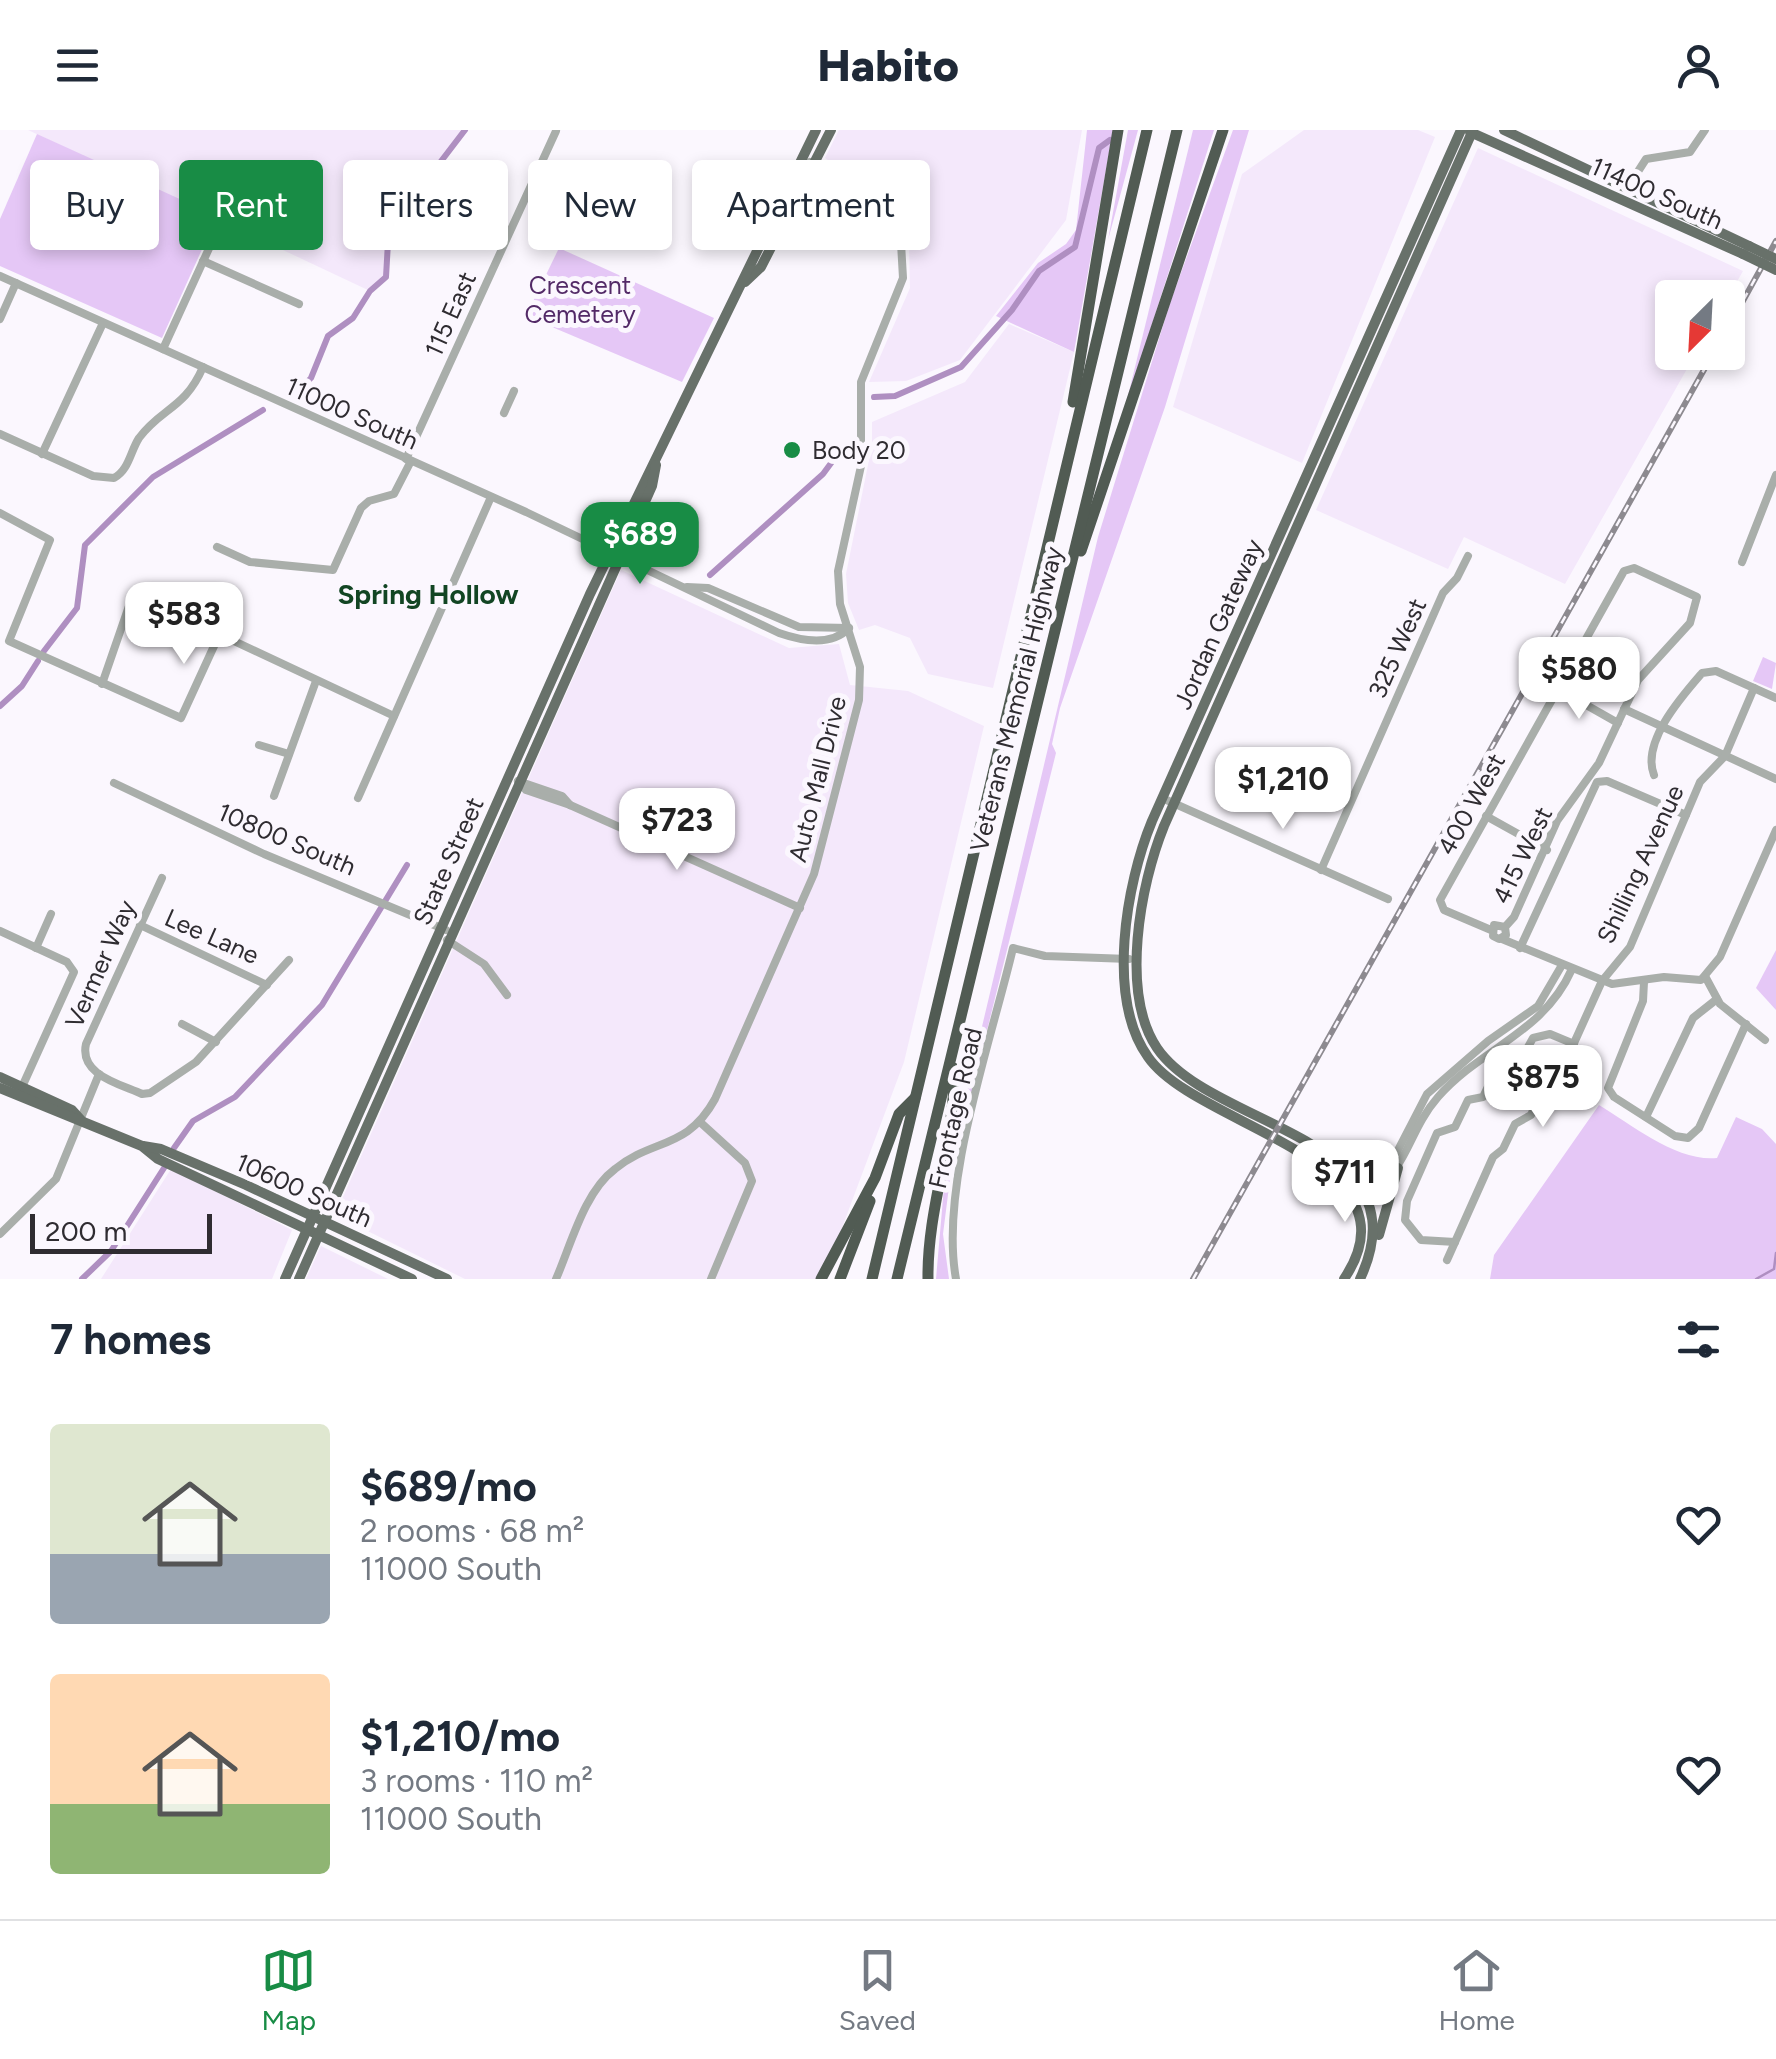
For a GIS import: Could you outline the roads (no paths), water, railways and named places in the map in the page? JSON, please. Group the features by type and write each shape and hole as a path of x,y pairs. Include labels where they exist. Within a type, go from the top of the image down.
{"highway":[{"path":"1053,513 1050,497 1079,369 1118,130"},
{"name":"Veterans Memorial Highway","path":"872,1279 1146,130"},
{"name":"Veterans Memorial Highway","path":"897,1279 1177,130"},
{"path":"1065,592 1106,487 1223,130"},
{"path":"928,1279 933,1198 955,1108 954,1053"},
{"path":"840,1279 899,1114 915,1098"},
{"path":"830,1279 875,1178"},
{"path":"820,1279 850,1229"}],"main road":[{"name":"State Street","path":"801,160 816,130"},
{"name":"State Street","path":"816,160 831,130"},
{"name":"11400 South","path":"1504,130 1628,187 1776,270"},
{"name":"11400 South","path":"1468,131 1746,250 1776,259"},
{"name":"Jordan Gateway","path":"1346,1276 1360,1238 1357,1210 1348,1190 1323,1167 1185,1090 1150,1060 1128,1018 1126,959 1131,880 1162,798 1320,445 1468,131"},
{"name":"Jordan Gateway","path":"1363,1195 1325,1154 1188,1076 1160,1052 1141,1015 1139,959 1145,882 1174,804 1332,450 1468,131"},
{"name":"State Street","path":"299,1279 392,1066 474,852 760,250"},
{"name":"State Street","path":"745,282 758,272 769,250"},
{"path":"1320,445 1332,450"},
{"name":"State Street","path":"285,1279 422,970 445,935 518,781 614,554"},
{"path":"392,1066 397,1041 425,979 422,970"},
{"name":"10600 South","path":"0,1077 72,1110 82,1120"},
{"name":"10600 South","path":"0,1088 142,1146 170,1164 412,1279"},
{"name":"10600 South","path":"142,1146 162,1149 447,1279"},
{"path":"170,1164 206,1175 213,1172"},
{"path":"1323,1167 1335,1170 1363,1195 1374,1240 1364,1279"},
{"path":"1364,1279 1398,1168"},
{"path":"1346,1276 1360,1263 1364,1252 1363,1195"}],"street":[{"path":"1628,187 1646,158 1690,152 1705,130"},
{"name":"115 East","path":"217,547 250,562 333,570 361,508 398,490 556,131"},
{"path":"163,350 208,250"},
{"name":"Auto Mall Drive","path":"700,1122 800,908 822,850 860,690 860,667 839,595 838,570 861,466 860,389 904,278 901,250"},
{"path":"203,261 299,304"},
{"name":"11000 South","path":"0,276 795,638 831,639 848,628"},
{"path":"0,318 16,284"},
{"path":"42,454 103,322"},
{"path":"0,434 93,476 110,478 123,471 142,435 188,396 202,368"},
{"path":"504,413 514,391"},
{"path":"1742,562 1776,475"},
{"path":"358,798 491,497"},
{"path":"0,513 50,536 9,641 181,718 220,633"},
{"name":"325 West","path":"1321,870 1443,592 1457,578 1468,556"},
{"name":"400 West","path":"1491,930 1444,910 1439,904 1628,568 1700,599"},
{"path":"102,684 135,597 394,716"},
{"name":"415 West","path":"1502,938 1558,821 1600,763 1644,672 1690,623 1700,599"},
{"path":"1654,775 1651,757 1674,705 1708,669 1776,698"},
{"path":"274,796 316,682"},
{"name":"Shilling Avenue","path":"1447,1260 1493,1158 1503,1149 1516,1124 1531,1115 1542,1092 1556,1083 1602,981 1630,947 1704,776 1724,756 1754,688"},
{"path":"1558,689 1618,722"},
{"path":"1624,709 1776,779"},
{"path":"259,745 289,754"},
{"path":"1520,948 1590,793 1602,780 1686,816"},
{"path":"518,781 526,790 570,805 800,908"},
{"name":"10800 South","path":"114,783 264,854 384,902 472,954 507,995"},
{"path":"1162,798 1388,899"},
{"path":"1486,816 1547,850"},
{"path":"1706,978 1720,957 1776,830"},
{"name":"Vermer Way","path":"0,1234 52,1185 82,1120 98,1074 87,1064 86,1044 162,878"},
{"path":"36,948 52,914"},
{"path":"1505,927 1497,924 1491,930 1495,938 1602,981 1623,985 1664,977 1706,978"},
{"name":"Lee Lane","path":"140,925 266,985"},
{"path":"0,931 70,964 74,972 22,1087"},
{"name":"Frontage Road","path":"956,1279 950,1236 954,1194 1013,948 1045,956 1126,959"},
{"path":"1126,959 1139,959"},
{"path":"98,1074 146,1094 196,1062 289,960"},
{"path":"1363,1195 1398,1168 1435,1100 1494,1050 1546,1014 1567,967"},
{"path":"1363,1195 1398,1152 1427,1094 1488,1041 1538,1006 1567,967"},
{"path":"1706,978 1716,1000 1765,1040"},
{"path":"1644,982 1644,1001 1608,1088 1676,1136 1688,1138 1699,1128 1746,1024"},
{"path":"1646,1117 1693,1018 1716,1000"},
{"path":"182,1024 216,1042"},
{"path":"1456,1242 1421,1240 1405,1220 1407,1201 1437,1133 1454,1127 1468,1100 1483,1098 1496,1068 1518,1065 1533,1038 1550,1034 1574,1044"},
{"path":"556,1279 594,1194 610,1172 674,1143 700,1122 746,1163 752,1181 710,1279"}],"waterway":[{"path":"294,395 311,378 328,336 353,318 370,291 386,277 389,225 400,198 429,177 465,130"},
{"path":"874,397 895,396 961,367 1012,310 1039,271 1075,247 1099,148 1110,140"},
{"path":"44,651 77,608 85,545 153,477 263,410"},
{"path":"710,575 823,474 837,455"},
{"path":"0,706 22,686 38,661"},
{"path":"174,1148 193,1121 235,1097 322,1005 407,865"},
{"path":"82,1279 111,1251 164,1168"},
{"path":"1756,1279 1774,1269 1776,1253"}],"railway":[{"path":"1745,297 1776,241"},
{"path":"1193,1279 1704,370"}],"place":[{"name":"Body 20","path":"792,450"}],"district":[{"name":"Spring Hollow","path":"428,594"}],"park label":[{"name":"Crescent Cemetery","path":"580,300"}]}
